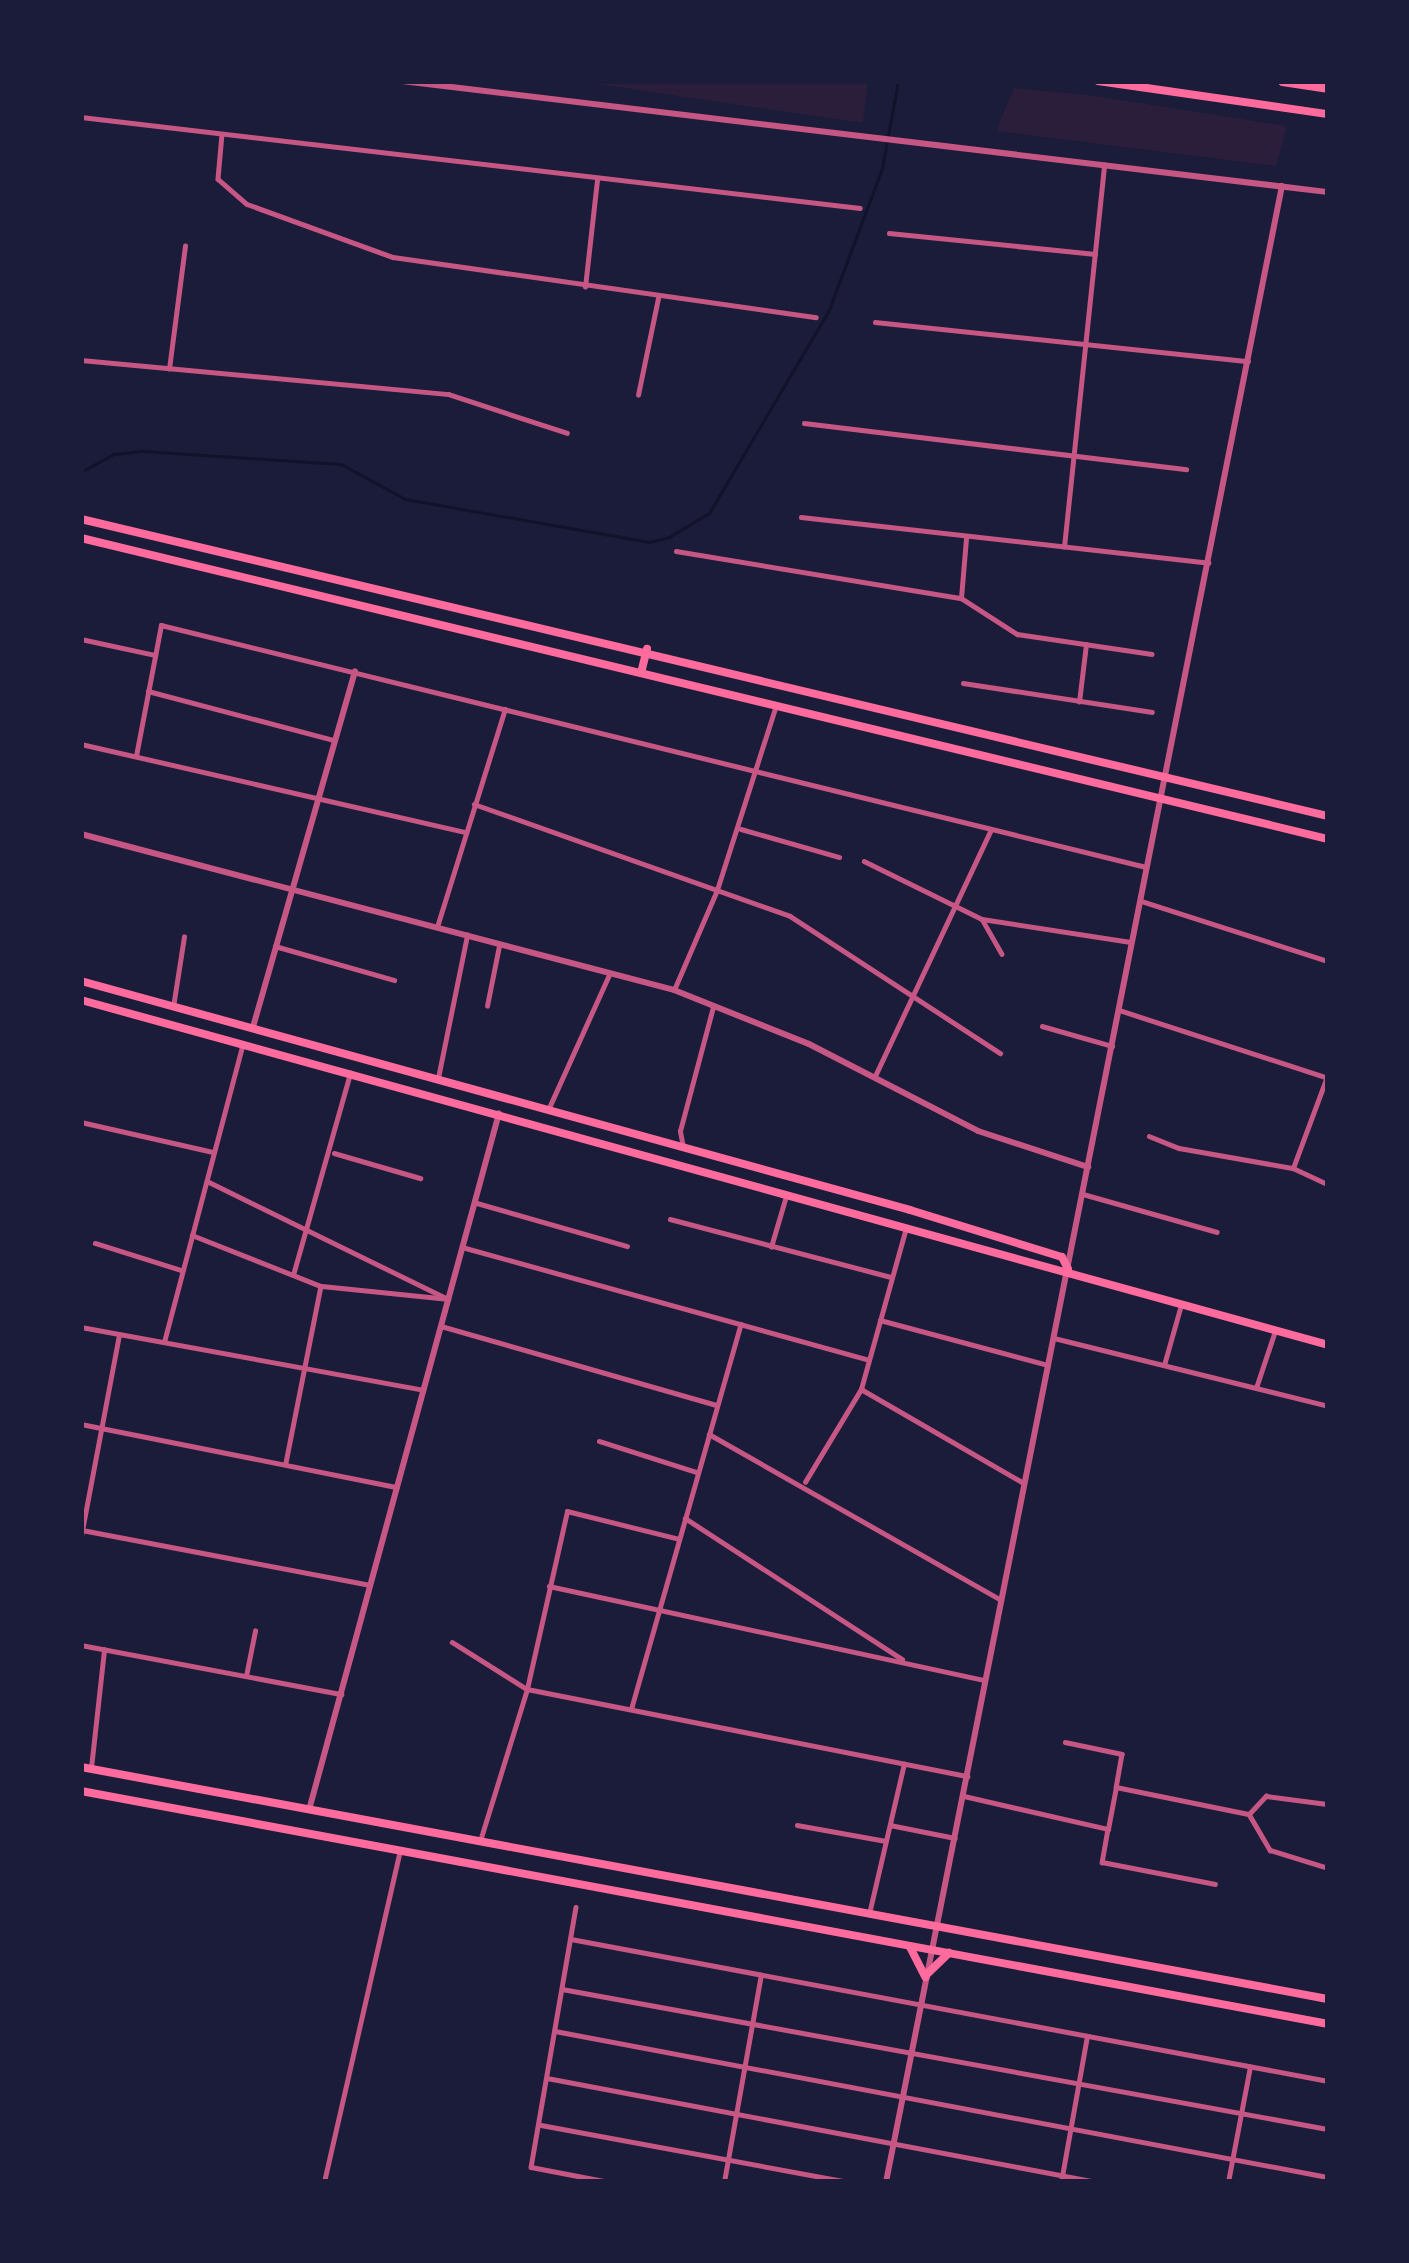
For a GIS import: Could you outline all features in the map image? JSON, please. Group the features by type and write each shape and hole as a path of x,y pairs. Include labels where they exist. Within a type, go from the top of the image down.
{"highway":[{"path":"1282,81 1328,88"}],"main road":[{"path":"1098,81 1328,114"},
{"path":"81,519 1166,771 1328,816"},
{"path":"81,538 776,707 1162,795 1328,839"},
{"path":"641,673 647,650"},
{"path":"1298,830 1304,808"},
{"path":"81,980 626,1130 1062,1257 1068,1269"},
{"path":"82,1002 499,1113 1052,1271 1068,1269 1328,1346"},
{"path":"390,1084 395,1066"},
{"path":"621,1149 626,1130"},
{"path":"86,1768 1328,1999"},
{"path":"81,1791 1328,2024"},
{"path":"907,1944 926,1977 951,1952"}],"street":[{"path":"402,81 1328,192"},
{"path":"81,117 860,208"},
{"path":"222,133 218,178 266,215 393,257 816,317"},
{"path":"1064,547 1104,165"},
{"path":"585,287 598,177"},
{"path":"886,2182 1282,186"},
{"path":"889,233 1095,254"},
{"path":"169,369 185,246"},
{"path":"638,395 658,298"},
{"path":"875,322 1248,361"},
{"path":"81,360 448,394 567,433"},
{"path":"804,422 1186,470"},
{"path":"801,517 1208,563"},
{"path":"961,598 967,536"},
{"path":"676,551 961,598 1017,634 1152,654"},
{"path":"136,755 161,626 760,767 990,832 1147,867"},
{"path":"81,639 155,655"},
{"path":"1079,702 1086,644"},
{"path":"253,1027 355,671"},
{"path":"963,683 1152,712"},
{"path":"148,691 335,740"},
{"path":"436,926 506,707"},
{"path":"674,990 717,890 776,707"},
{"path":"81,744 465,832"},
{"path":"474,804 790,916 1000,1053"},
{"path":"738,829 839,856"},
{"path":"874,1077 990,832"},
{"path":"81,834 674,990 874,1077 978,1131 1088,1167"},
{"path":"864,862 982,919 1132,943"},
{"path":"1141,901 1328,961"},
{"path":"982,919 1002,954"},
{"path":"438,1078 467,934"},
{"path":"172,1007 184,937"},
{"path":"487,1006 499,943"},
{"path":"275,946 394,980"},
{"path":"548,1110 610,973"},
{"path":"683,1147 680,1131 714,1004"},
{"path":"1119,1010 1328,1077 1293,1168"},
{"path":"1042,1026 1112,1046"},
{"path":"164,1342 243,1044"},
{"path":"292,1275 310,1229 350,1073"},
{"path":"309,1810 499,1113"},
{"path":"81,1122 214,1152"},
{"path":"1150,1136 1180,1148 1293,1168 1328,1184"},
{"path":"331,1153 420,1178"},
{"path":"207,1181 448,1299"},
{"path":"1083,1194 1217,1232"},
{"path":"771,1246 786,1196"},
{"path":"475,1203 627,1246"},
{"path":"670,1219 892,1277"},
{"path":"804,1483 861,1389 906,1228"},
{"path":"192,1235 321,1286 448,1299"},
{"path":"95,1243 183,1270"},
{"path":"462,1247 869,1360"},
{"path":"286,1464 321,1286"},
{"path":"1164,1365 1181,1304"},
{"path":"880,1320 1049,1365"},
{"path":"631,1709 740,1324"},
{"path":"441,1326 718,1405"},
{"path":"81,1327 424,1390"},
{"path":"1256,1388 1275,1331"},
{"path":"119,1334 82,1533 370,1585"},
{"path":"1054,1338 1328,1406"},
{"path":"861,1389 1025,1484"},
{"path":"81,1424 397,1487"},
{"path":"709,1434 804,1483 1002,1601"},
{"path":"599,1441 698,1472"},
{"path":"81,1486 90,1487"},
{"path":"479,1841 527,1689 567,1511 679,1539"},
{"path":"685,1518 909,1664"},
{"path":"549,1586 986,1681"},
{"path":"246,1676 255,1630"},
{"path":"452,1642 527,1689 968,1777"},
{"path":"81,1646 341,1694"},
{"path":"86,1768 104,1650"},
{"path":"1065,1742 1122,1754 1102,1862 1214,1884"},
{"path":"869,1914 904,1764"},
{"path":"1116,1786 1249,1814 1270,1850 1328,1868"},
{"path":"964,1796 1108,1828"},
{"path":"1249,1814 1266,1796 1328,1804"},
{"path":"797,1825 886,1841"},
{"path":"890,1825 955,1838"},
{"path":"324,2182 400,1851"},
{"path":"575,1907 531,2167 609,2182"},
{"path":"571,1939 1328,2081"},
{"path":"724,2182 761,1975"},
{"path":"562,1989 1328,2129"},
{"path":"555,2031 1328,2177"},
{"path":"1062,2179 1087,2036"},
{"path":"1228,2182 1250,2067"},
{"path":"547,2078 1097,2182"},
{"path":"539,2124 848,2182"}],"shaded area":[{"path":"577,81 868,81 863,123"},
{"path":"1014,88 1287,126 1276,166 996,131"}],"waterway":[{"path":"81,472 114,454 144,451 341,464 405,499 649,542 669,537 709,513 828,312 882,168 898,81"}]}
